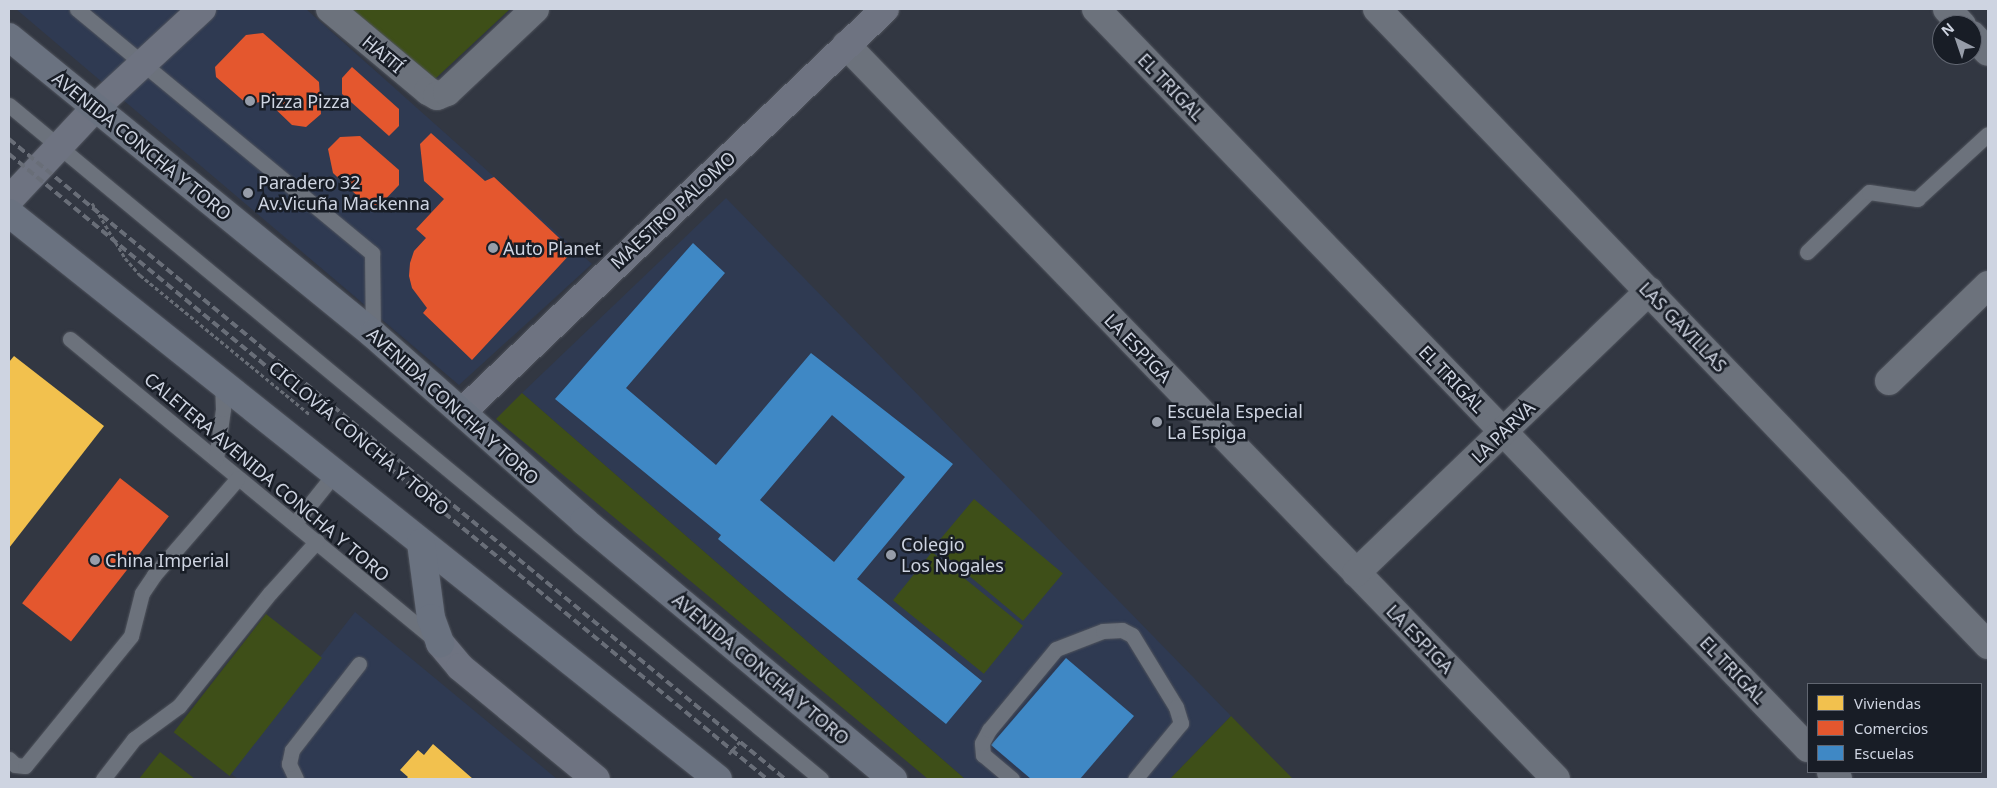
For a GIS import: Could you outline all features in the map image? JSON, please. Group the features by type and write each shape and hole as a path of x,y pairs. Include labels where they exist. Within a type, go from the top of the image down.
{"main road":[{"name":"AVENIDA CONCHA Y TORO","path":"9,37 373,334 571,509 893,779"},
{"path":"9,213 222,381 335,474 718,779"},
{"path":"421,543 431,618 440,643"}],"street":[{"path":"9,200 95,108 202,9"},
{"name":"HAITÍ","path":"330,9 428,91 437,96 447,92 535,9"},
{"name":"MAESTRO PALOMO","path":"462,412 885,9"},
{"name":"EL TRIGAL","path":"1096,9 1807,747"},
{"name":"LAS GAVILLAS","path":"1377,9 1988,645"},
{"name":"LA ESPIGA","path":"846,45 1556,779"},
{"path":"1889,380 1988,285"},
{"name":"LA PARVA","path":"1356,573 1648,291"},
{"path":"440,643 460,666 596,779"}],"lane":[{"path":"77,9 372,253 373,334"},
{"path":"11,105 821,779"},
{"path":"1807,252 1868,192 1918,199 1988,134"},
{"name":"CALETERA AVENIDA CONCHA Y TORO","path":"70,339 440,643"},
{"path":"216,460 223,409 222,381"},
{"path":"295,523 335,474"},
{"path":"9,759 15,765 24,766 131,636 142,593 154,575 238,478"},
{"path":"103,779 134,739 184,700 270,593 317,541"},
{"path":"1012,779 984,755 982,743 989,730 1056,649 1103,630 1122,630 1132,635 1176,707 1181,722 1135,779"},
{"path":"296,779 289,764 292,750 360,664"}],"path":[{"name":"CICLOVÍA CONCHA Y TORO","path":"90,200 125,258 140,274 316,420"}],"shaded area":[{"path":"16,9 306,9 592,264 459,385"},
{"name":"Colegio Los Nogales","path":"726,198 1231,716 1170,779 965,779 522,393"},
{"path":"355,612 557,779 238,779 230,773"}],"green space":[{"path":"349,9 510,9 435,79"},
{"path":"522,393 965,779 928,779 496,419"},
{"path":"974,499 1063,574 1023,621 934,546"},
{"path":"932,552 1023,626 984,674 893,600"},
{"path":"266,614 322,658 230,776 174,732"},
{"path":"1231,716 1293,779 1170,779"},
{"path":"160,752 195,779 139,779"}],"building: Viviendas":[{"path":"14,356 104,426 9,548 9,362"},
{"path":"433,744 473,779 406,779 408,777 400,770 418,750 424,755"}],"building: Comercios":[{"path":"263,33 319,82 321,114 306,127 292,125 267,101 247,104 216,77 215,67 246,35"},
{"path":"352,67 399,109 399,126 389,136 342,94 342,78"},
{"name":"Auto Planet","path":"431,133 485,181 494,177 573,251 472,360 423,313 427,308 412,288 409,276 410,263 414,251 426,238 416,229 444,199 424,181 420,144"},
{"path":"360,136 399,170 399,185 380,205 367,205 333,173 328,149 340,137"},
{"name":"China Imperial","path":"120,478 169,516 71,641 22,603"}],"building: Escuelas":[{"path":"693,243 725,273 626,388 716,465 811,353 953,464 857,579 982,681 946,724 718,539 721,535 555,399","holes":["832,415 905,477 834,562 760,500"]},
{"path":"1066,658 1134,716 1080,779 1031,779 991,745"}],"railway":[{"path":"9,139 785,779"},
{"path":"9,154 767,779"}],"place":[{"name":"Pizza Pizza","path":"250,101"},
{"name":"Paradero 32 Av.Vicuña Mackenna","path":"248,193"},
{"name":"Auto Planet","path":"493,248"},
{"name":"Escuela Especial La Espiga","path":"1157,422"},
{"name":"Colegio Los Nogales","path":"891,555"},
{"name":"China Imperial","path":"95,560"}]}
